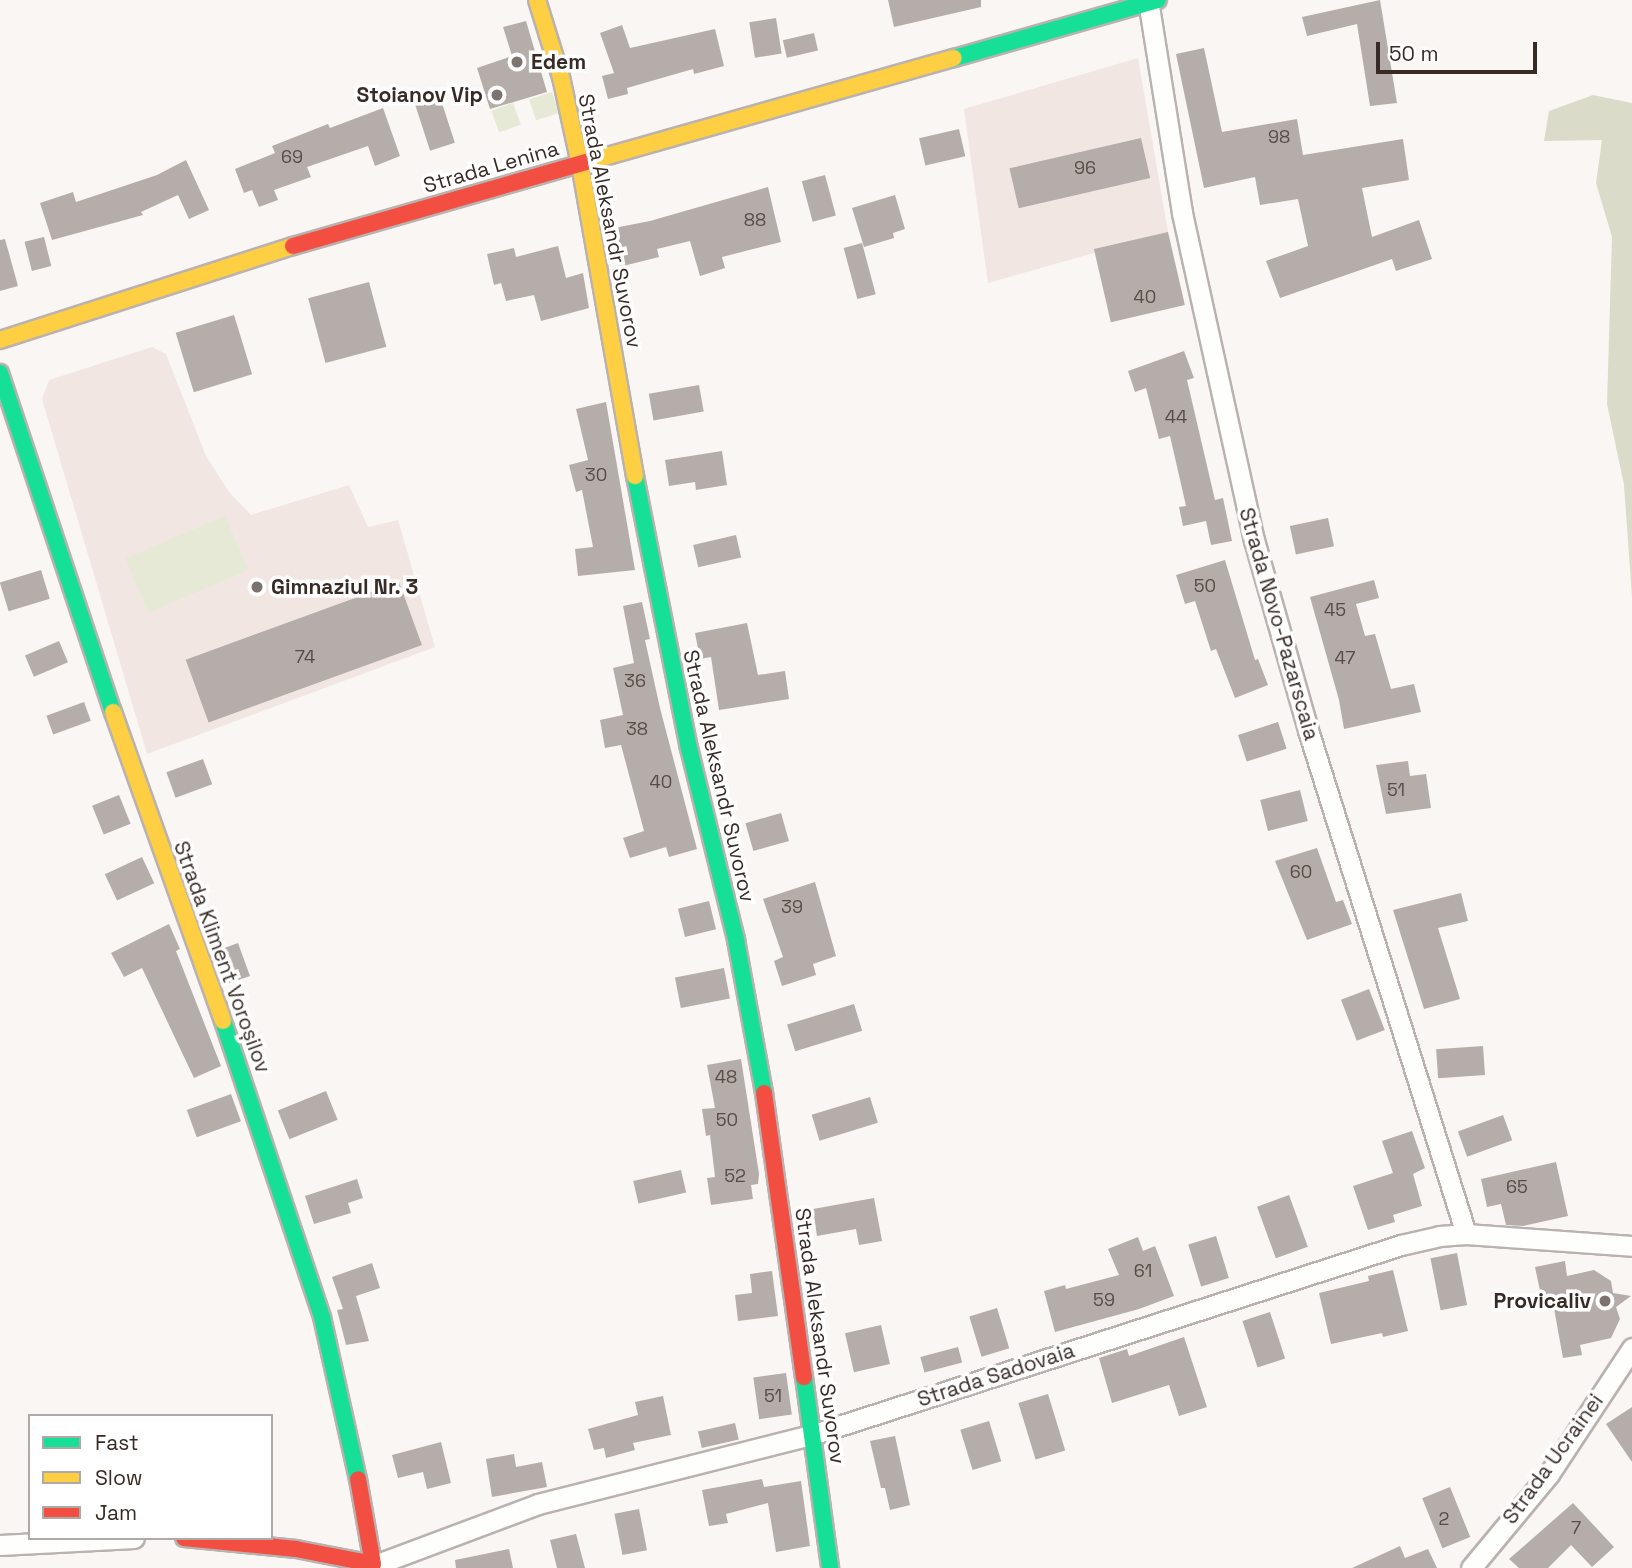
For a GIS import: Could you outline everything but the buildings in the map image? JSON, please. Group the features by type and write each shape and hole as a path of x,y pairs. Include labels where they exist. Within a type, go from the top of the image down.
{"street":[{"name":"Strada Aleksandr Suvorov","path":"537,0 561,77 580,164 651,563 689,748 736,940 763,1084 814,1434 830,1568"},
{"name":"Strada Lenina","path":"0,340 299,244 1151,1"},
{"name":"Strada Novo-Pazarscaia","path":"1151,1 1182,214 1254,540 1308,730 1466,1234"},
{"name":"Strada Kliment Voroșilov","path":"0,373 96,666 260,1125 322,1317 354,1448 370,1566"},
{"name":"Strada Sadovaia","path":"370,1566 538,1504 814,1434 1401,1245 1438,1236 1466,1234 1632,1246"},
{"name":"Strada Ucrainei","path":"1471,1568 1549,1474 1632,1348"},
{"path":"0,1545 96,1540"},
{"path":"204,1540 296,1549 370,1566"}],"shaded area":[{"path":"1138,58 1168,232 988,283 964,109"},
{"name":"Gimnaziul Nr. 3","path":"152,347 166,354 206,456 229,492 251,515 349,485 368,527 398,520 435,647 147,754 42,399 49,380"}],"green space":[{"path":"552,92 559,113 536,120 529,99"},
{"path":"1593,95 1632,103 1632,597 1624,485 1607,404 1612,237 1596,183 1602,140 1544,141 1549,111"},
{"path":"513,103 521,125 499,132 491,111"},
{"path":"225,516 248,570 149,613 126,558"}],"traffic: fast":[{"path":"954,58 1158,0"},
{"path":"0,373 113,712"},
{"path":"635,476 689,748 736,940 764,1093"},
{"path":"223,1021 322,1317 358,1479"},
{"path":"804,1377 830,1568"}],"traffic: slow":[{"path":"537,0 561,77 580,164 635,476"},
{"path":"586,162 954,58"},
{"path":"0,340 293,246"},
{"path":"113,712 223,1021"}],"traffic: jam":[{"path":"293,246 586,162"},
{"path":"764,1093 804,1377"},
{"path":"204,1540 296,1549 373,1564 358,1479"}],"place":[{"name":"Edem","path":"517,62"},
{"name":"Stoianov Vip","path":"497,95"},
{"name":"Gimnaziul Nr. 3","path":"257,587"},
{"name":"Provicaliv","path":"1605,1301"}]}
